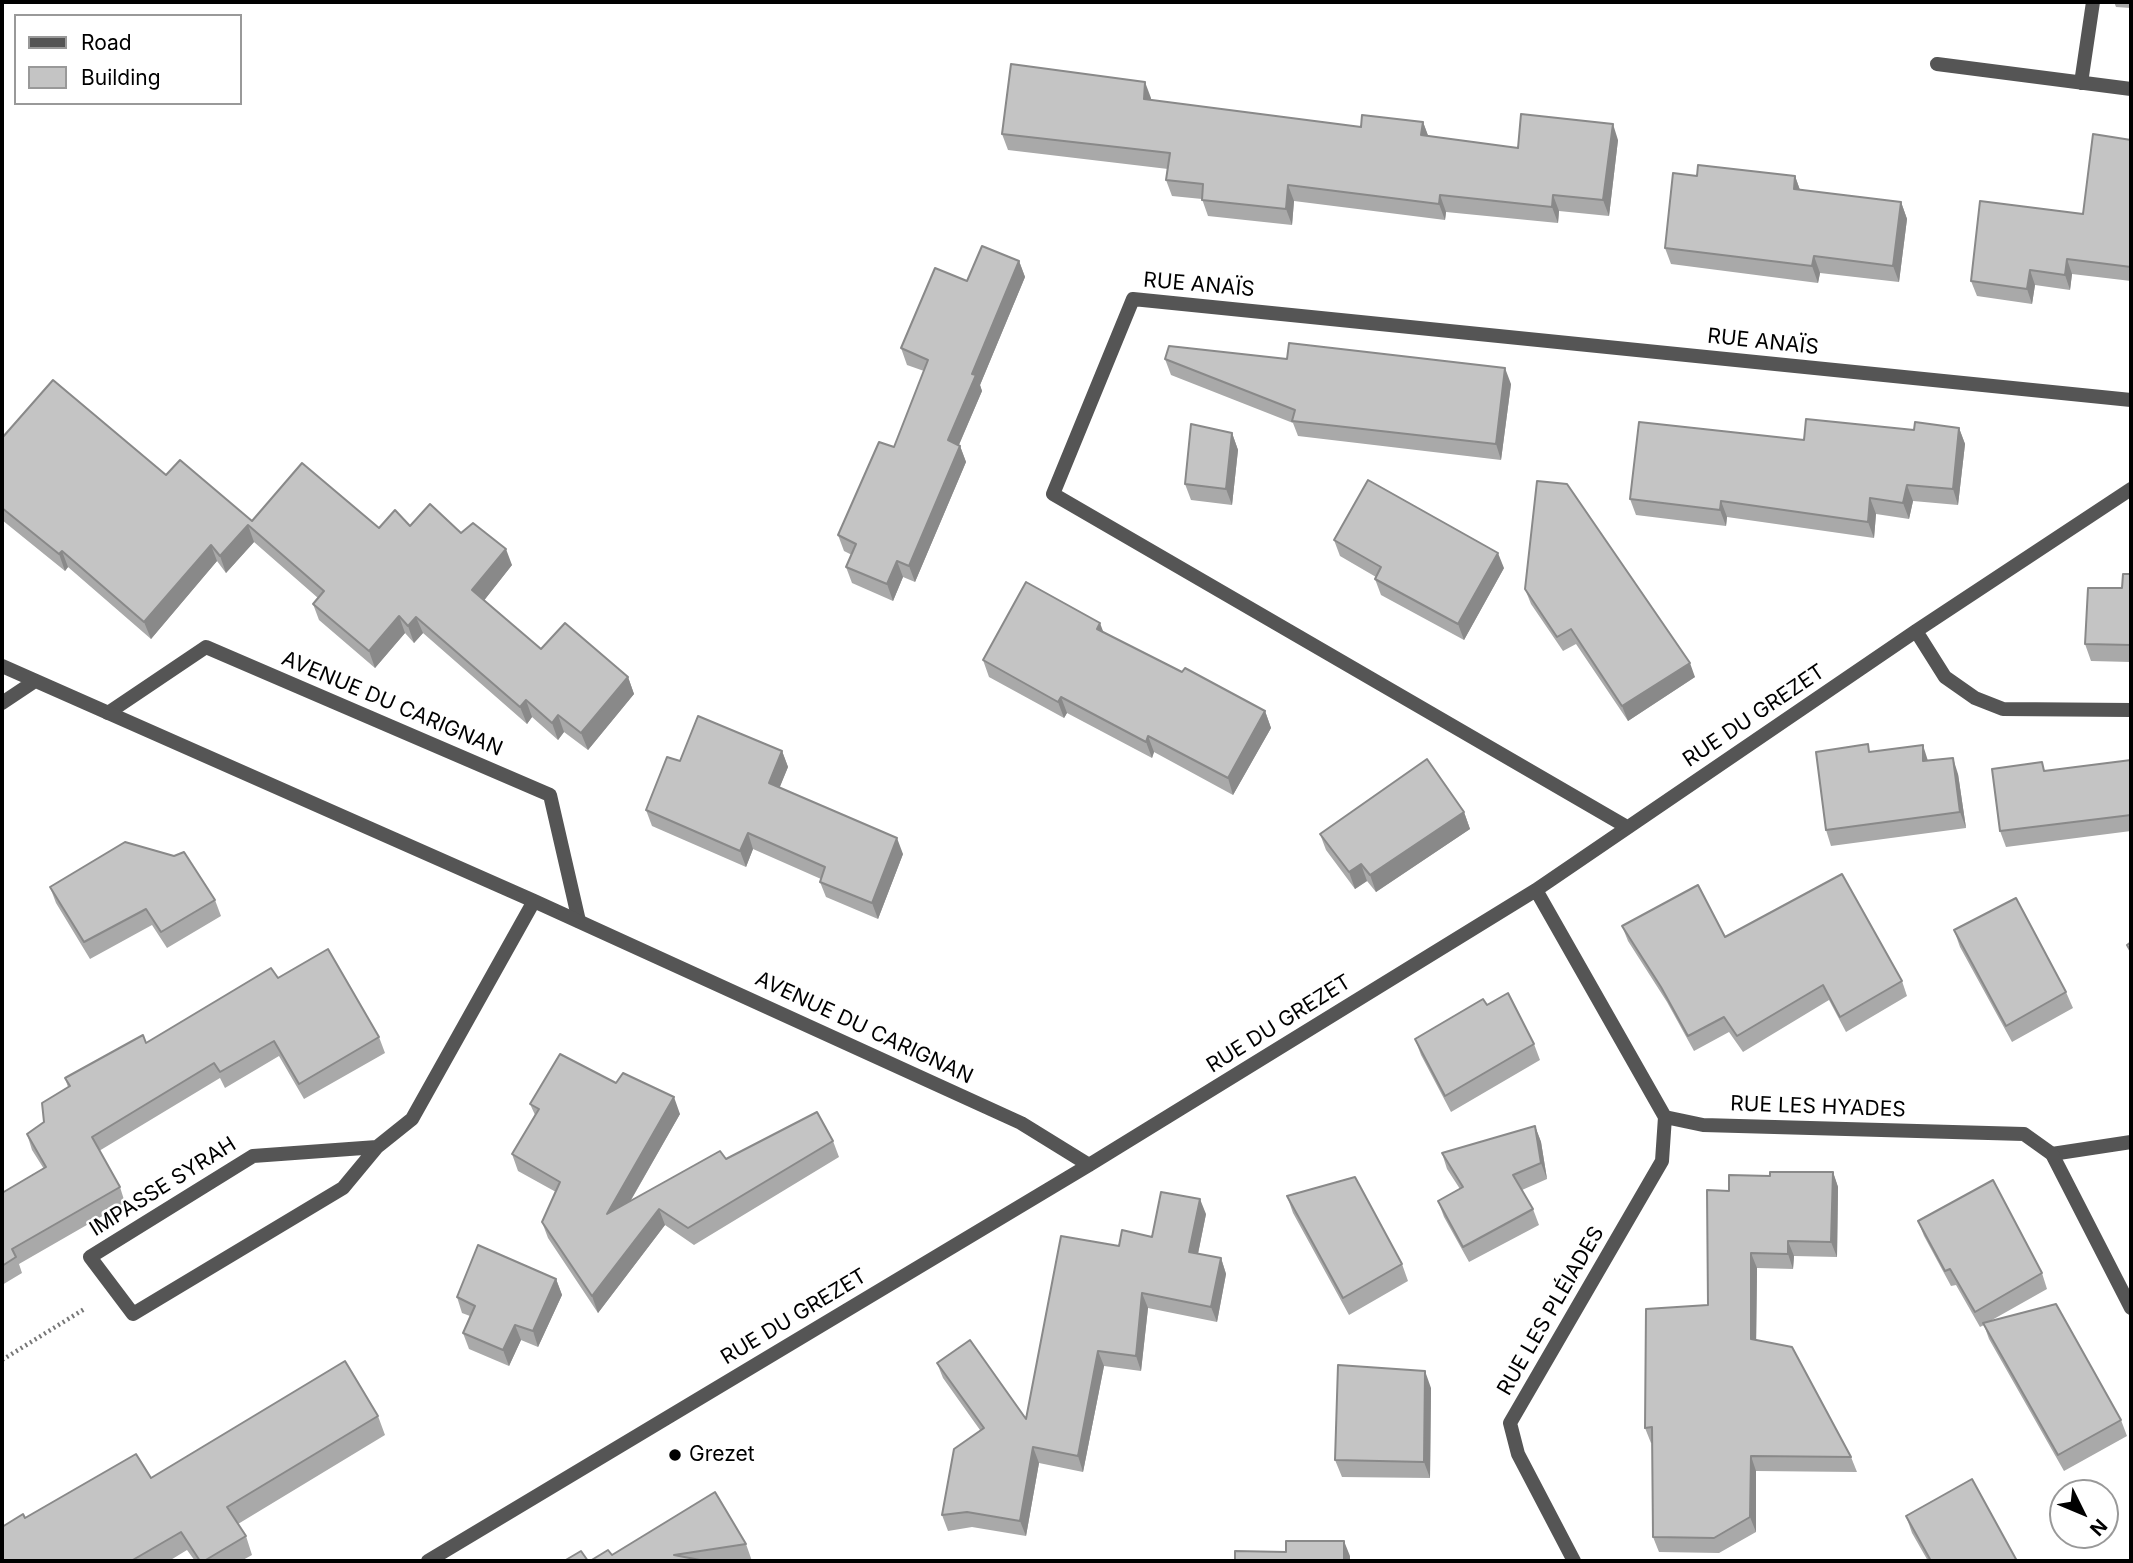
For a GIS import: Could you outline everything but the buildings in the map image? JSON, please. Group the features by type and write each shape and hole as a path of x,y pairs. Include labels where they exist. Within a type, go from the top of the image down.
{"street":[{"path":"2081,83 2093,2"},
{"path":"1937,64 2131,89"},
{"name":"RUE ANAÏS","path":"1627,827 1053,495 1133,299 2131,400"},
{"name":"RUE DU GREZET","path":"428,1561 1089,1165 1535,890 1916,631 2131,489"},
{"path":"1916,631 1945,677 1975,698 2003,709 2131,710"},
{"name":"AVENUE DU CARIGNAN","path":"108,713 206,647 550,795 579,921"},
{"name":"AVENUE DU CARIGNAN","path":"2,666 579,921 1021,1123 1089,1165"},
{"path":"2,703 35,681"},
{"path":"1535,890 1665,1117"},
{"name":"IMPASSE SYRAH","path":"377,1147 253,1156 90,1257 132,1314 343,1188 377,1147 412,1119 534,901"},
{"name":"RUE LES HYADES","path":"1665,1117 1703,1125 2024,1134 2052,1154 2131,1308"},
{"name":"RUE LES PLÉIADES","path":"1574,1561 1518,1454 1510,1423 1662,1161 1665,1117"},
{"path":"2052,1154 2131,1142"}],"path":[{"path":"2,1360 90,1305"}],"place":[{"name":"Grezet","path":"675,1455"}]}
